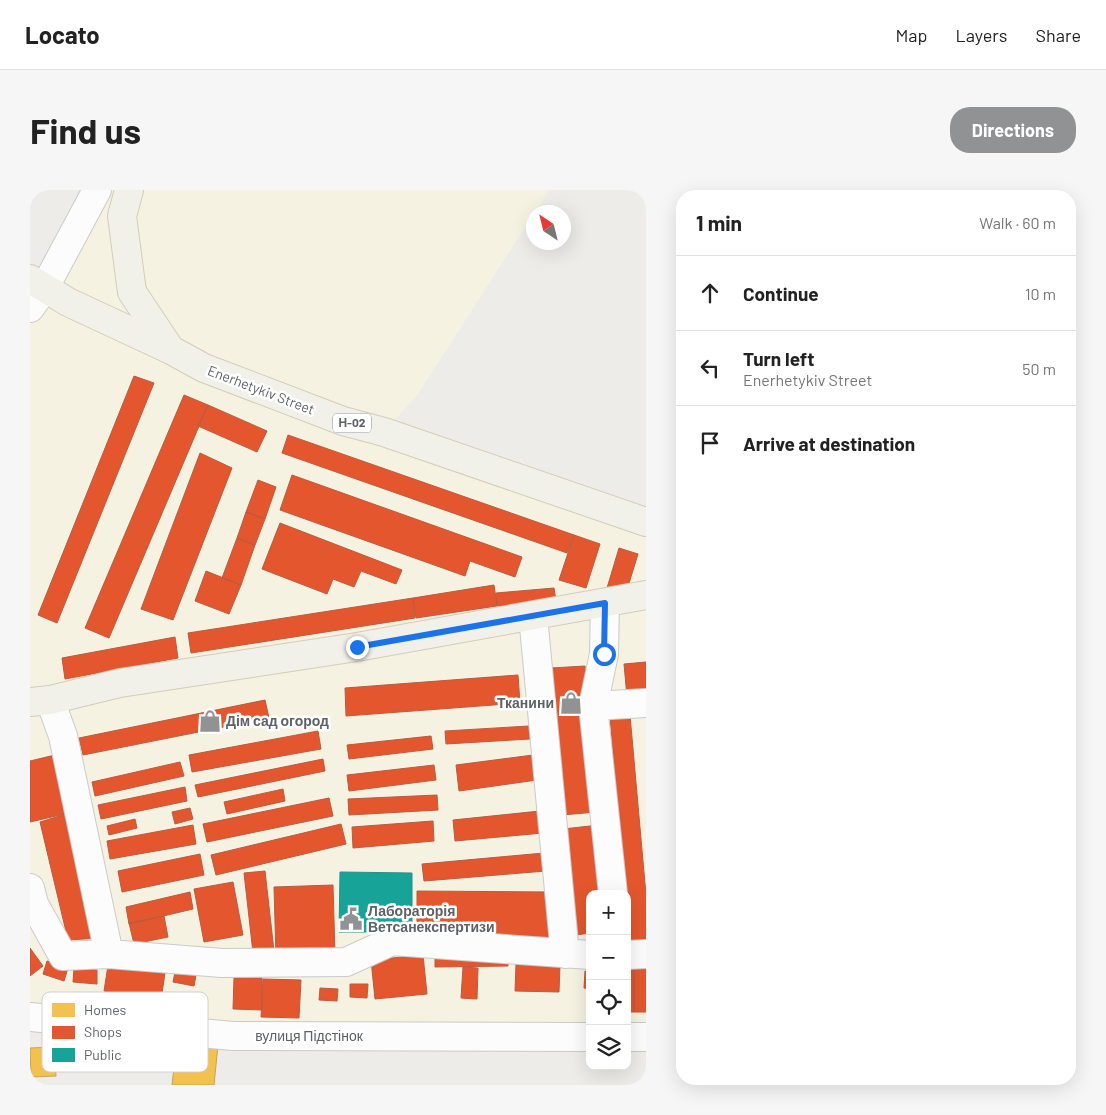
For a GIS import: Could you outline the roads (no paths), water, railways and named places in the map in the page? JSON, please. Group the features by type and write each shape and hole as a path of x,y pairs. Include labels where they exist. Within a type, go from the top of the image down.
{"main road":[{"path":"129,190 122,216 132,292 171,350"},
{"name":"Enerhetykiv Street","path":"35,291 68,302 171,350 204,368 343,421 384,432 646,522"},
{"path":"40,701 120,683 357,647 646,595"}],"street":[{"path":"35,291 97,190"},
{"path":"605,603 604,654 593,706 613,890"},
{"path":"30,888 34,904 63,956 109,954 222,962 346,962 392,941 578,954 533,616"},
{"path":"40,701 62,736 109,954"},
{"path":"593,706 646,702"},
{"path":"631,954 646,954"},
{"name":"вулиця Підстінок","path":"208,1034 233,1036 586,1037"},
{"path":"631,1037 646,1037"}],"place":[{"name":"Тканини","path":"571,703"},
{"name":"Дім сад огород","path":"210,721"},
{"name":"Лабораторія Ветсанекспертизи","path":"351,919"}]}
